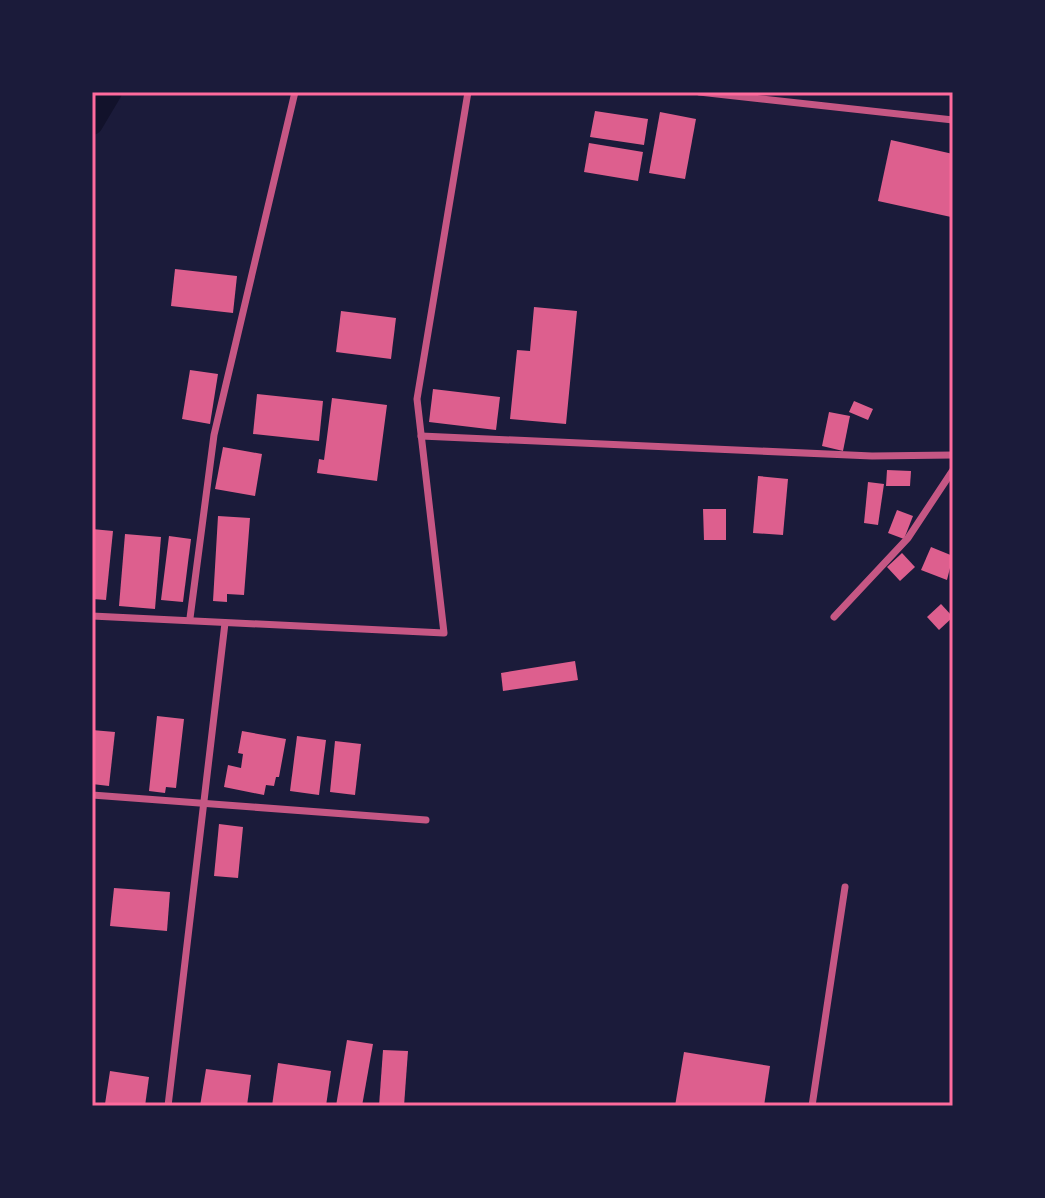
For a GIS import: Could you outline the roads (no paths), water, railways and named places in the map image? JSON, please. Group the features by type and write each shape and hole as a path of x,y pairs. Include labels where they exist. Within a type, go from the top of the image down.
{"street":[{"path":"190,618 214,435 295,92"},
{"path":"92,616 190,618 225,623 444,633 417,399 468,92"},
{"path":"699,92 953,120"},
{"path":"421,436 872,456 953,455"},
{"path":"834,617 908,538 953,470"},
{"path":"168,1106 225,623"},
{"path":"92,795 426,820"},
{"path":"812,1106 845,887"}],"waterway":[{"path":"92,124 111,92"}]}
